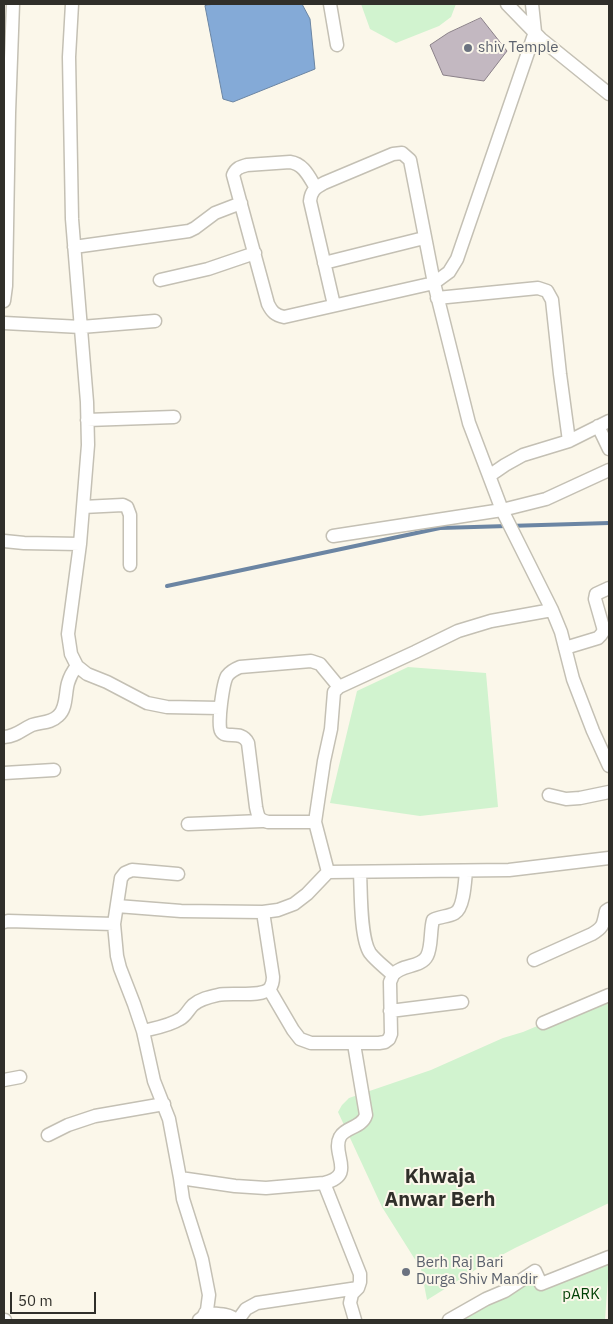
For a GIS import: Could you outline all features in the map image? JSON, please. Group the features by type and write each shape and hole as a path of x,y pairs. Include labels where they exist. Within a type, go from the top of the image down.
{"street":[{"path":"4,301 6,286 6,183 13,4"},
{"path":"72,4 69,57 72,219 88,445 80,544 68,634 70,654 77,666 87,674 107,682 147,703 166,707 220,708"},
{"path":"330,4 337,45"},
{"path":"508,4 541,39 609,94"},
{"path":"316,188 302,167 290,162 247,165 235,170 233,175 268,304 272,312 278,316 284,317 434,283 449,272 457,259 535,32 532,4"},
{"path":"334,305 310,201 311,194 324,183 394,154 402,153 410,160 437,298 470,423 502,510 561,632 573,679 609,766"},
{"path":"74,247 189,231 215,213 241,203"},
{"path":"324,263 424,238"},
{"path":"160,280 208,269 254,253"},
{"path":"437,298 538,288 547,291 552,300 569,441"},
{"path":"4,323 81,327 155,322"},
{"path":"87,420 174,417"},
{"path":"489,476 523,455 569,441 604,424 609,449"},
{"path":"333,536 502,510 546,499 609,470"},
{"path":"83,507 123,505 128,507 130,515 130,565"},
{"path":"4,541 80,544"},
{"path":"565,648 598,638 606,631 595,599 596,594 609,588"},
{"path":"328,872 315,822 324,760 331,728 334,692 339,687 458,631 491,621 552,610"},
{"path":"262,821 258,816 256,807 248,743 241,736 221,732 220,728 220,708 227,676 240,667 311,661 320,664 339,687"},
{"path":"4,737 12,737 32,725 58,717 62,712 71,674 77,666"},
{"path":"4,773 54,770"},
{"path":"549,795 566,799 609,792"},
{"path":"188,824 262,821 315,822"},
{"path":"117,906 181,911 263,912 278,910 294,904 328,872 509,870 609,858"},
{"path":"178,874 132,870 125,873 121,878 114,924 116,956 143,1031 154,1081 164,1104 172,1131 183,1199 202,1259 209,1295 207,1310 202,1317"},
{"path":"270,989 300,1039 311,1043 354,1044 385,1042 389,1039 390,1034 390,982 393,975 426,958 433,920 438,917 454,914 459,910 462,903 466,871"},
{"path":"360,872 365,943 370,952 393,975"},
{"path":"534,960 601,929 606,911 609,909"},
{"path":"143,1031 179,1020 185,1016 193,1005 208,997 224,994 256,994 270,989 273,977 263,912"},
{"path":"4,922 114,924"},
{"path":"543,1023 609,995"},
{"path":"390,1010 462,1002"},
{"path":"180,1178 235,1186 266,1188 324,1183 337,1178 341,1165 339,1138 343,1133 362,1122 366,1114 354,1044"},
{"path":"4,1080 20,1077"},
{"path":"48,1135 68,1125 95,1116 164,1104"},
{"path":"324,1183 360,1274 358,1288 352,1294 350,1303 355,1320"},
{"path":"449,1320 535,1272 542,1284 609,1257"},
{"path":"202,1317 230,1316 237,1320 246,1309 257,1303 358,1288"}],"green space":[{"path":"361,4 456,4 451,17 439,26 396,43 370,29"},
{"path":"408,667 486,673 498,807 420,816 330,803 357,691"},
{"path":"609,996 609,1203 483,1265 427,1300 421,1269 382,1207 338,1112 342,1105 349,1098 431,1070 503,1038 523,1032"},
{"name":"pARK","path":"609,1264 605,1320 446,1320 517,1283"}],"water":[{"path":"214,4 302,4 310,19 315,69 233,102 223,99 205,6"}],"building":[{"name":"shiv Temple","path":"481,18 507,51 484,81 443,75 430,45 448,33"}],"waterway":[{"path":"167,586 440,528 609,523"}],"place":[{"name":"shiv Temple","path":"468,48"},
{"name":"Berh Raj Bari Durga Shiv Mandir","path":"406,1272"}],"district":[{"name":"Khwaja Anwar Berh","path":"440,1188"}]}
